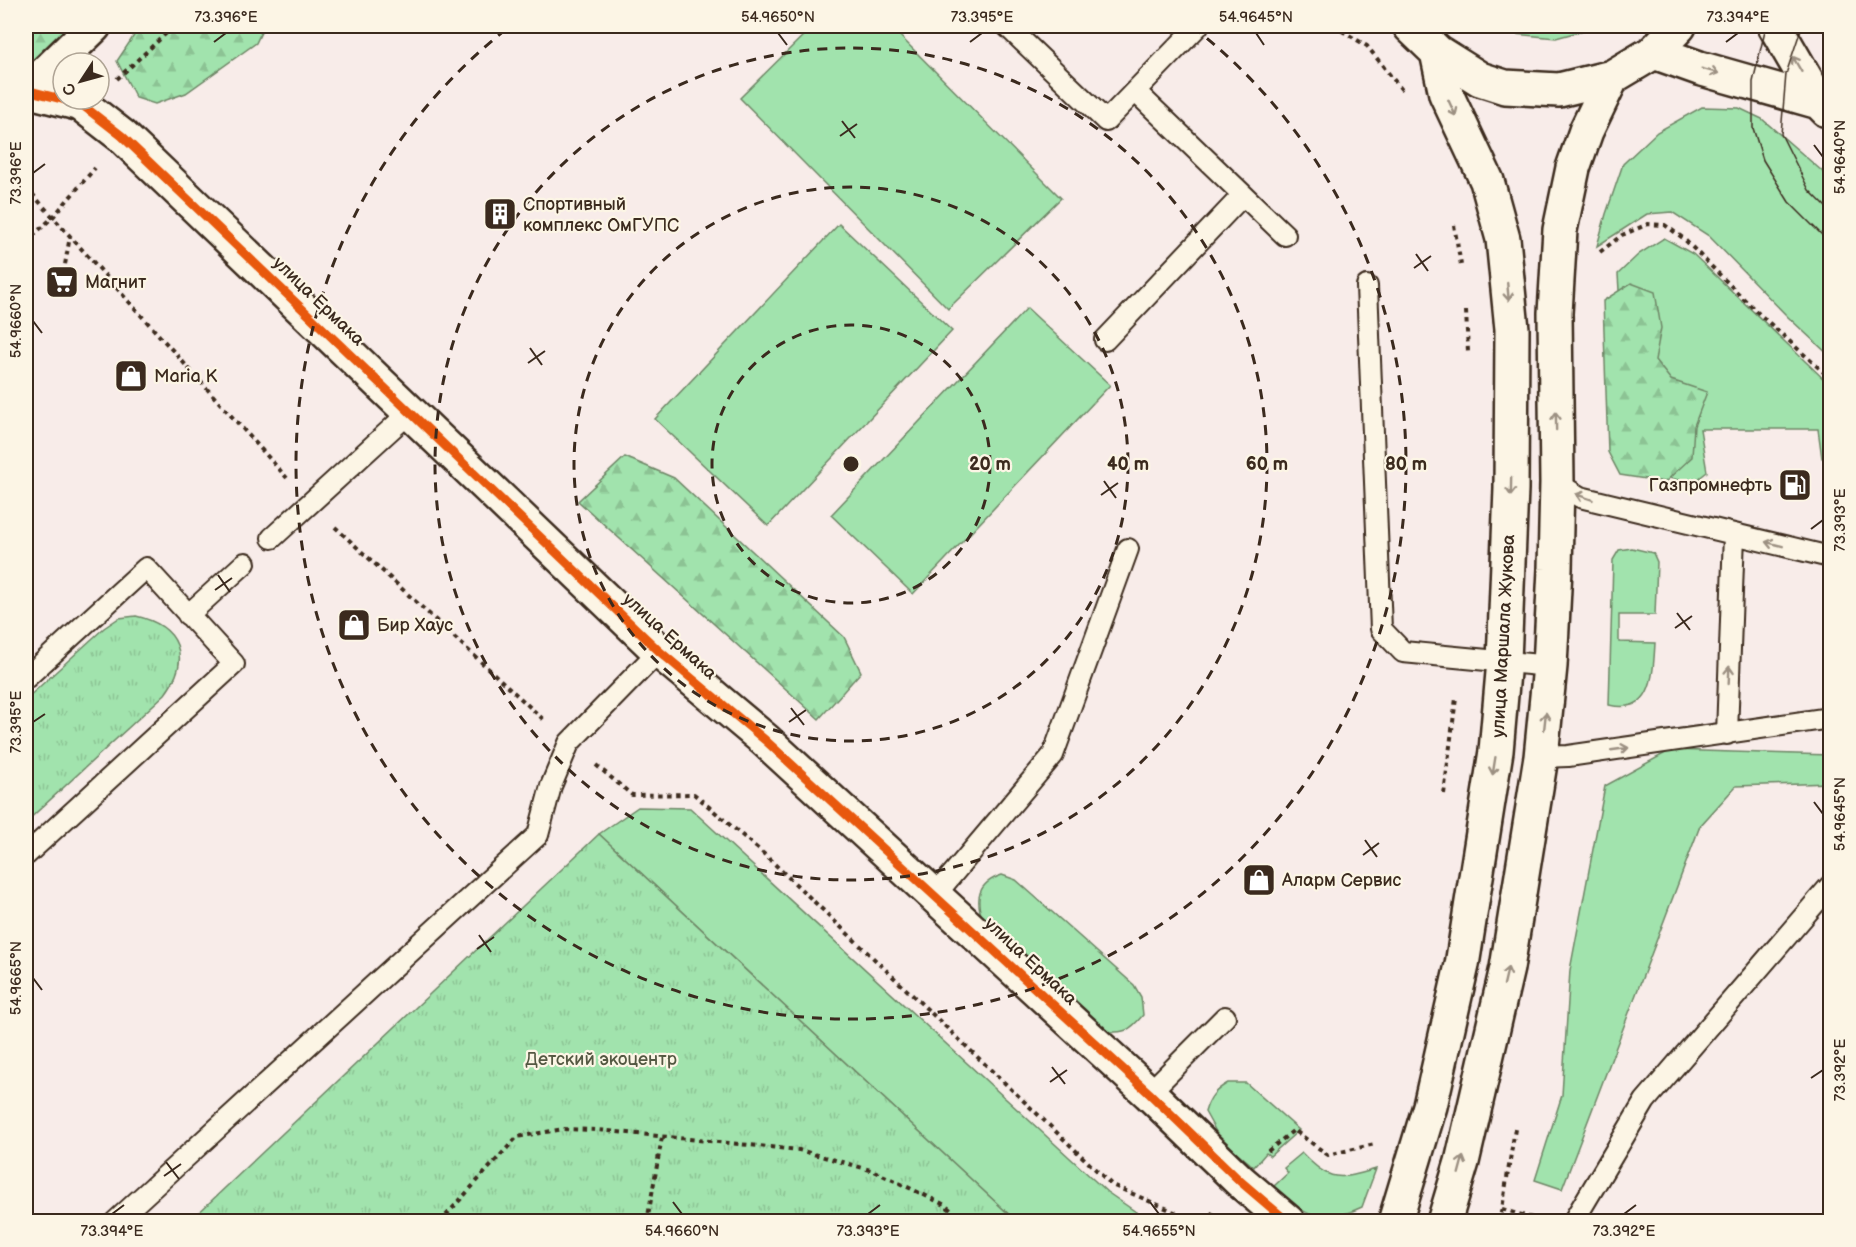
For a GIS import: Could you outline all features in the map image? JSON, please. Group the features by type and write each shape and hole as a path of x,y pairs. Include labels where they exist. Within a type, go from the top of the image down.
{"main road":[{"path":"26,91 94,26"},
{"path":"1410,26 1437,52 1480,79 1505,87 1559,90 1612,77 1654,52 1679,26"},
{"path":"1775,26 1825,108"},
{"name":"улица Маршала Жукова","path":"1395,1221 1430,1106 1462,965 1496,751 1504,662 1511,489 1512,329 1503,239 1487,181 1446,94 1437,52"},
{"path":"1654,52 1825,108"},
{"path":"1444,1221 1462,1162 1508,968 1541,757 1550,666 1557,483 1555,313 1560,230 1573,168 1586,131 1612,77"},
{"name":"улица Ермака","path":"26,91 81,104 122,136 659,651 765,740 1149,1093 1240,1181 1288,1221"}],"lane":[{"path":"1007,26 1106,121 1198,26"},
{"path":"1135,91 1285,235"},
{"path":"1105,340 1244,195"},
{"path":"1367,286 1381,629 1403,652 1550,666"},
{"path":"272,538 410,412"},
{"path":"1557,483 1580,497 1830,557"},
{"path":"1726,734 1734,534"},
{"path":"935,895 1053,755 1128,549"},
{"path":"188,615 245,562"},
{"path":"26,678 146,568 234,664 26,855"},
{"path":"115,1221 538,835 551,786 569,743 659,651"},
{"path":"1541,757 1568,756 1830,718"},
{"path":"1573,1221 1645,1101 1830,886"},
{"path":"1149,1093 1225,1017"}],"path":[{"path":"116,80 174,26"},
{"path":"1334,26 1367,46 1401,88 1406,99"},
{"path":"26,242 54,217 95,168"},
{"path":"26,186 310,503 569,743 632,795 693,794 764,854 1112,1185 1177,1213 1186,1221"},
{"path":"1452,219 1463,271"},
{"path":"1592,258 1622,235 1648,224 1665,225 1683,238 1755,310 1830,378"},
{"path":"62,282 70,236"},
{"path":"1466,304 1468,362"},
{"path":"1444,799 1461,658"},
{"path":"440,1221 517,1137 563,1129 799,1149 874,1170 945,1205 964,1221"},
{"path":"1266,1153 1294,1130 1328,1155 1377,1144"},
{"path":"647,1221 662,1136"},
{"path":"1207,1221 1216,1208"},
{"path":"1502,1209 1543,1221"}],"green space":[{"path":"26,26 80,26 37,61 26,62"},
{"path":"143,26 264,26 256,43 186,93 155,104 136,98 117,61 139,28"},
{"path":"813,26 890,26 1061,198 948,309 740,98"},
{"path":"1489,26 1600,26 1556,38 1503,33"},
{"path":"1702,107 1739,108 1762,119 1830,178 1830,356 1788,317 1709,236 1672,212 1647,214 1597,246 1623,164 1657,132"},
{"path":"839,224 952,331 768,526 655,419"},
{"path":"1664,238 1693,254 1830,385 1830,458 1822,458 1818,429 1700,429 1707,472 1693,483 1630,470 1618,274 1639,254"},
{"path":"1631,283 1655,292 1661,328 1655,360 1671,380 1707,392 1694,426 1692,457 1665,482 1620,475 1608,452 1603,301"},
{"path":"1027,308 1110,385 913,594 831,515"},
{"path":"625,457 674,478 844,637 861,672 819,719 578,501"},
{"path":"1632,548 1653,553 1657,562 1655,615 1619,615 1619,642 1655,643 1648,690 1634,704 1624,707 1609,705 1613,560 1619,550"},
{"path":"136,616 163,627 172,636 179,656 178,668 173,681 165,694 26,822 26,699 104,628 119,618"},
{"path":"1671,750 1830,755 1830,783 1736,786 1700,826 1562,1189 1535,1180 1562,1095 1570,970 1605,786"},
{"path":"638,807 690,808 1107,1192 1149,1221 1016,1221 599,834"},
{"name":"Детский экоцентр","path":"599,834 1016,1221 190,1221"},
{"path":"1002,875 1016,880 1134,985 1141,997 1143,1015 1134,1025 1121,1032 1103,1032 983,921 979,906 980,893 987,882"},
{"path":"1228,1083 1246,1083 1299,1130 1270,1156 1266,1153 1254,1167 1219,1137 1205,1112 1213,1095"},
{"path":"1302,1153 1320,1169 1336,1176 1353,1175 1376,1169 1362,1207 1334,1216 1313,1215 1295,1205 1273,1187 1288,1173 1284,1168"}],"tram line":[{"path":"1766,26 1753,82 1753,128 1763,160 1789,202 1830,243"},
{"path":"1802,26 1786,74 1781,134 1809,190 1830,211"}],"cycle path":[{"path":"26,90 81,104 122,136 659,651 765,740 1149,1093 1240,1181 1288,1222"}],"place":[{"name":"Спортивный комплекс ОмГУПС","path":"500,214"},
{"name":"Магнит","path":"62,282"},
{"name":"Maria K","path":"131,376"},
{"name":"Газпромнефть","path":"1795,485"},
{"name":"Бир Хаус","path":"354,625"},
{"name":"Аларм Сервис","path":"1259,880"}]}
